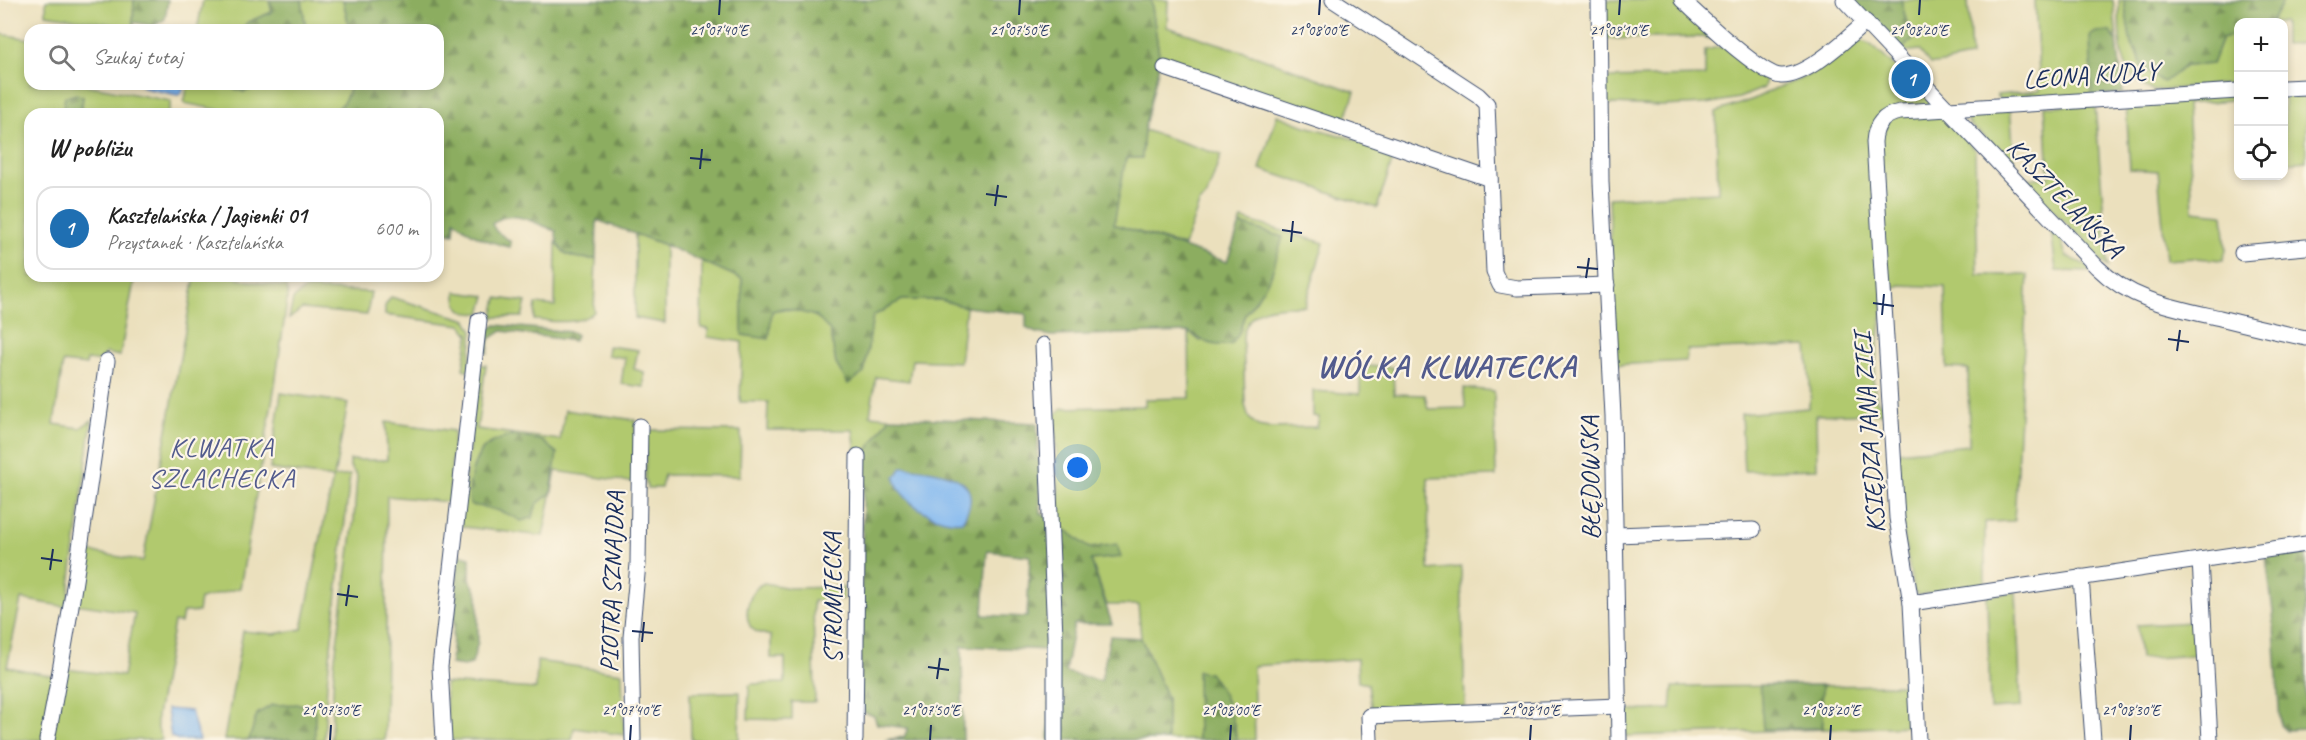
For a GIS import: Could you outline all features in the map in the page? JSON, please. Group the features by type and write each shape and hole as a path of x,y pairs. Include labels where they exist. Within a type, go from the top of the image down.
{"street":[{"path":"1334,0 1483,99 1488,110 1494,272 1500,285 1517,288 1607,285"},
{"name":"BŁĘDOWSKA","path":"1599,0 1602,182 1616,535 1619,740"},
{"path":"1682,0 1761,68 1778,76 1791,75 1812,64 1866,22"},
{"name":"KASZTELAŃSKA","path":"1844,0 2097,267 2122,288 2157,303 2306,338"},
{"path":"1164,68 1490,178"},
{"path":"2288,88 2306,87"},
{"name":"LEONA KUDŁY","path":"1947,109 2234,91"},
{"name":"KSIĘDZA JANA ZIEI","path":"1918,740 1911,603 1897,518 1875,133 1881,121 1890,114 1947,109"},
{"path":"2242,254 2306,247"},
{"path":"444,740 440,667 479,320"},
{"path":"1043,345 1055,636 1055,740"},
{"path":"47,740 60,678 107,361"},
{"name":"PIOTRA SZNAJDRA","path":"633,740 631,638 638,564 640,426"},
{"name":"STROMIECKA","path":"855,740 858,456"},
{"path":"1616,535 1753,530"},
{"path":"1911,603 2306,544"},
{"path":"2200,560 2210,740"},
{"path":"2081,577 2093,740"},
{"path":"1370,740 1370,716 1619,706"}],"green space":[{"path":"46,0 134,0 134,24 110,24 46,14"},
{"path":"134,0 168,0 165,19 157,24 133,22"},
{"path":"203,0 269,0 272,12 246,24 198,24"},
{"path":"269,0 302,0 305,24 246,24 272,12"},
{"path":"302,0 343,0 349,24 305,24"},
{"path":"343,0 1151,0 1160,61 1144,130 1142,158 1126,158 1114,224 1227,262 1240,224 1283,237 1271,276 1245,314 1239,333 1232,344 1209,343 1189,332 1051,336 1026,328 1026,314 966,307 941,300 902,300 873,316 864,373 848,384 836,364 830,331 816,316 784,308 772,311 769,339 742,335 742,279 665,245 597,220 596,259 568,255 559,246 556,231 523,218 507,217 492,224 496,231 510,241 510,247 480,238 455,220 454,234 444,232 444,108 338,108 344,102 348,90 444,90 444,24 349,24"},
{"path":"1151,0 1168,0 1167,27 1257,56 1355,92 1345,120 1160,61"},
{"path":"1605,0 1674,0 1717,38 1603,39"},
{"path":"1851,0 1901,0 1914,39 1897,53"},
{"path":"1901,0 1968,0 1971,57 1930,64 1919,50 1897,53 1914,39"},
{"path":"2035,0 2113,0 2117,41 2110,31 2092,96 2000,99 1997,97 1997,95 2040,91"},
{"path":"2119,0 2124,0 2131,44 2139,56 2142,69 2177,73 2185,66 2212,64 2222,38 2234,35 2234,82 2154,91 2132,76 2122,53"},
{"path":"2124,0 2284,0 2273,18 2234,18 2234,35 2222,38 2212,64 2185,66 2164,82 2142,69 2139,56 2131,44"},
{"path":"2284,0 2306,0 2306,43 2288,44 2288,18 2273,18"},
{"path":"2110,31 2117,41 2123,93 2092,96 2090,36 2096,32"},
{"path":"0,34 24,38 24,90 113,90 171,101 169,108 82,108 83,97 65,97 63,108 24,108 24,282 134,282 120,356 105,353 102,362 87,360 86,365 63,362 54,424 80,428 92,420 67,607 21,599 7,667 54,676 43,740 0,740"},
{"path":"1856,39 1870,44 1913,83 1975,150 1978,275 2028,275 2014,521 1985,522 1985,585 1918,595 1913,590 1902,525 1898,452 1969,445 1968,369 1947,368 1945,287 1900,285 1885,292 1873,382 1877,401 1882,404 1882,413 1816,415 1817,469 1744,471 1741,414 1808,408 1811,397 1807,346 1687,350 1686,361 1615,365 1609,198 1718,192 1716,112 1754,99 1814,72"},
{"path":"1724,46 1766,77 1764,88 1739,98 1706,104 1661,106 1612,104 1604,106 1605,78 1705,76 1705,50"},
{"path":"187,90 239,90 244,92 249,90 348,90 344,102 338,108 210,108 184,103"},
{"path":"2306,90 2306,161 2288,163 2288,92"},
{"path":"76,94 83,97 81,108 63,108 65,97"},
{"path":"2232,94 2230,100 2187,104 2193,211 2223,214 2226,250 2223,260 2194,258 2166,260 2158,171 2130,169 2126,103"},
{"path":"2095,105 2108,267 2095,255 2084,238 2075,233 1970,124 1966,117 1973,111 2010,108 2015,168 2024,179 2049,177 2045,106"},
{"path":"1277,115 1305,126 1396,150 1377,208 1260,169"},
{"path":"1144,130 1221,155 1207,195 1199,204 1184,246 1113,224 1126,158 1142,158"},
{"path":"1242,219 1324,243 1305,306 1266,309 1258,312 1246,326 1243,336 1245,405 1249,418 1258,426 1269,428 1317,427 1319,417 1313,416 1313,391 1360,394 1360,366 1393,367 1394,394 1425,395 1428,409 1465,408 1464,388 1494,391 1496,476 1428,478 1429,570 1461,567 1465,706 1372,713 1368,684 1358,682 1357,659 1253,666 1255,740 1236,740 1235,725 1198,671 1198,740 1167,740 1167,698 1141,638 1138,605 1107,605 1089,548 1060,525 1055,415 1062,408 1145,406 1145,399 1190,398 1189,332 1200,341 1239,333 1245,314 1256,300 1283,237 1240,224"},
{"path":"2051,229 2060,236 2066,256 2086,265 2091,272 2056,271"},
{"path":"635,234 665,245 665,323 635,318"},
{"path":"556,242 564,251 573,256 596,259 594,312 581,319 566,322 534,320 536,304 555,306"},
{"path":"702,261 742,279 769,339 771,311 804,312 820,319 830,331 836,364 864,373 873,316 902,300 941,300 966,307 960,362 912,360 909,381 876,377 870,415 890,417 864,455 856,453 853,430 767,430 768,402 740,402 742,342 707,337 709,329 701,328"},
{"path":"194,282 256,282 287,287 288,294 275,385 240,588 200,599 198,612 183,612 181,623 174,622 157,716 157,726 162,740 51,740 65,669 123,676 135,613 75,604 86,551 143,561"},
{"path":"305,289 371,292 367,315 302,309 289,319 293,299"},
{"path":"456,292 486,296 481,313 461,310 457,303"},
{"path":"391,297 467,320 473,331 469,371 463,369 469,334 461,325 385,315 385,306"},
{"path":"497,298 526,302 522,317 493,317"},
{"path":"496,325 572,332 576,335 574,341 502,331 490,339 488,353 483,351 484,339 489,330"},
{"path":"608,346 638,350 634,369 644,372 644,387 621,384 625,358 607,355"},
{"path":"479,365 486,365 477,429 560,440 565,410 635,420 636,483 556,471 543,536 464,527 460,523"},
{"path":"281,393 348,403 334,477 350,475 327,684 324,740 224,740 243,631 274,634 302,629 333,478 270,469"},
{"path":"890,417 1037,423 1041,513 1089,548 1117,544 1121,557 1091,560 1112,624 1074,624 1065,672 1101,681 1110,636 1141,638 1167,698 1167,740 1049,740 1048,650 962,646 963,740 885,740 904,737 908,728 877,724 874,716 865,713 859,705 864,455","holes":["987,551 1030,556 1027,617 983,615"]},
{"path":"386,422 454,431 449,502 387,496 385,740 331,740 334,665 354,519 357,476 350,467 350,460 387,460"},
{"path":"647,430 741,431 740,476 664,475 661,488 647,488 645,478"},
{"path":"511,436 541,440 557,453 551,493 537,504 532,518 521,521 497,510 470,505 470,481 478,456 489,444"},
{"path":"2306,553 2306,729 2286,730 2280,724 2273,612 2266,557"},
{"path":"459,554 470,557 470,580 478,595 478,642 472,664 464,666 451,664"},
{"path":"764,583 790,588 843,587 843,599 813,601 815,702 792,702 792,720 748,719 749,686 785,683 785,658 771,658 771,636 754,630 748,621 749,601 755,590"},
{"path":"2016,592 2021,707 1990,709 1987,596"},
{"path":"2193,622 2194,655 2140,659 2137,625"},
{"path":"537,661 622,673 624,735 574,728 572,740 448,740 445,683 536,689"},
{"path":"1197,671 1209,673 1220,688 1231,713 1236,740 1198,740"},
{"path":"1760,685 1822,685 1823,728 1763,729"},
{"path":"1912,685 1914,726 1625,736 1625,711 1671,709 1673,687"},
{"path":"740,692 739,740 691,740 690,693"},
{"path":"300,704 315,710 315,740 249,740 257,714 272,705"}],"water":[{"path":"154,90 182,90 178,95"},
{"path":"902,467 943,473 964,484 970,494 969,506 962,521 942,519 921,510 912,503 898,487 895,478"},
{"path":"167,709 191,711 199,740 180,740 171,737"}],"place":[{"name":"Kasztelańska / Jagienki 01","path":"1911,79"}],"district":[{"name":"WÓLKA KLWATECKA","path":"1447,366"},
{"name":"KLWATKA SZLACHECKA","path":"222,462"}]}
